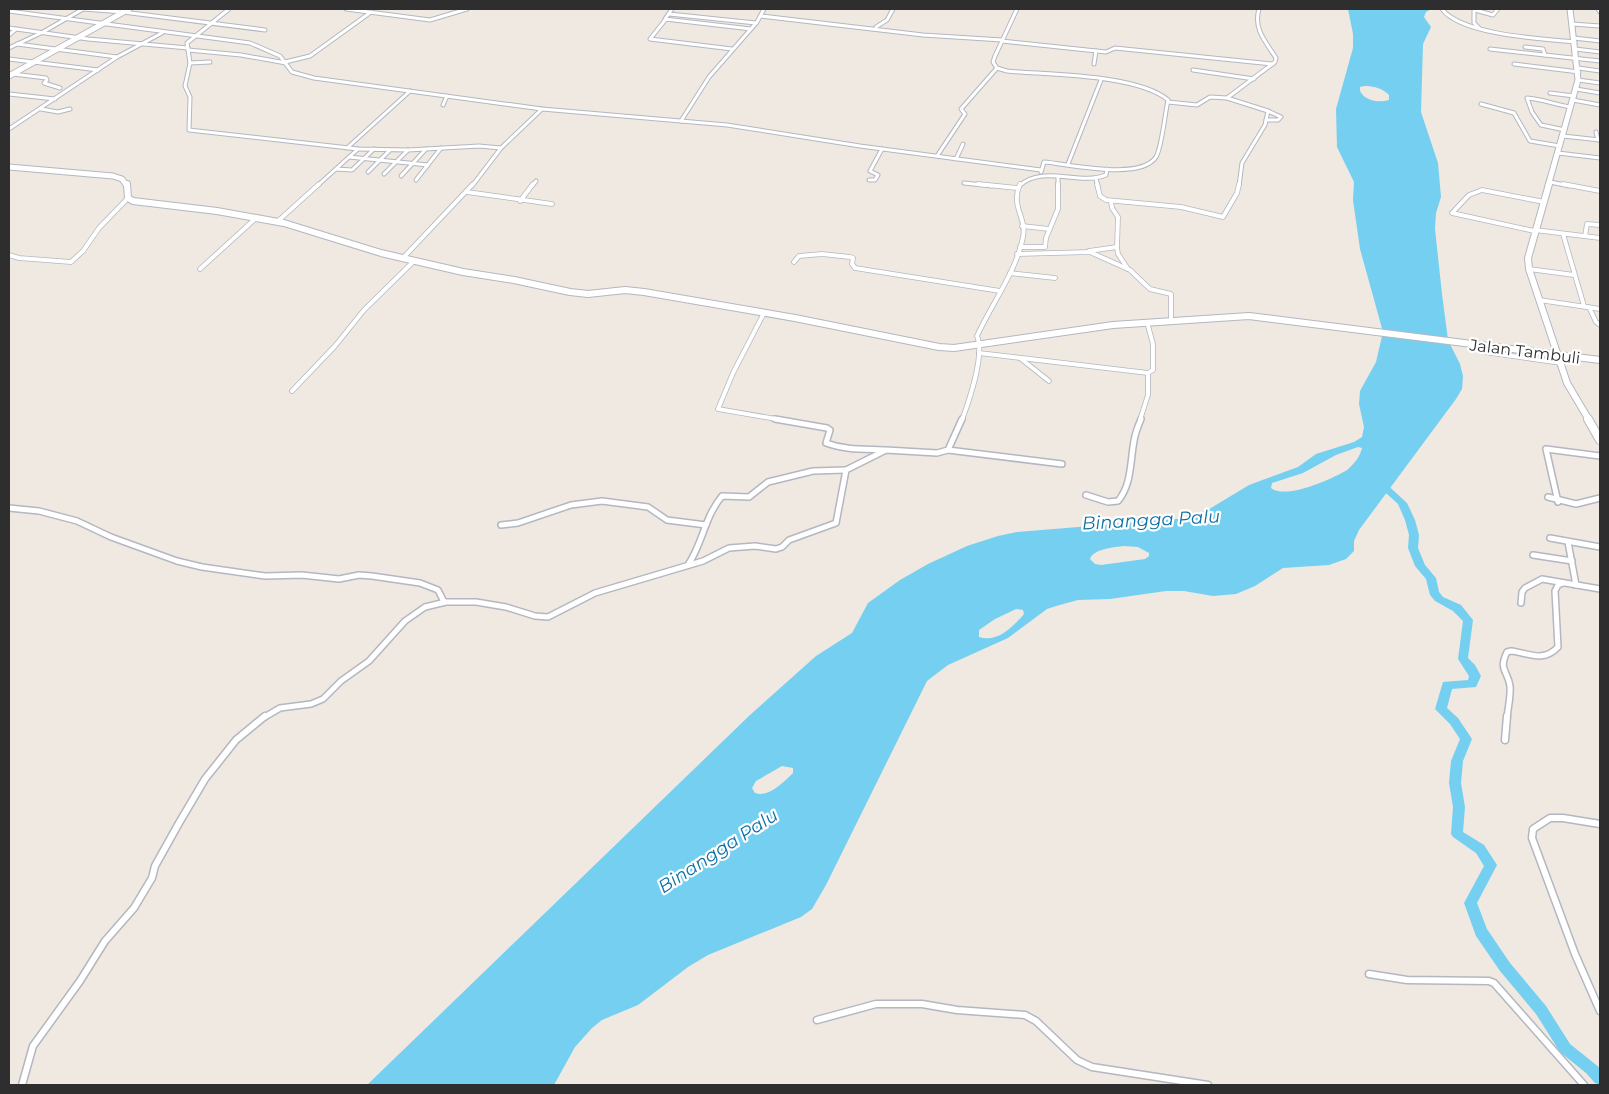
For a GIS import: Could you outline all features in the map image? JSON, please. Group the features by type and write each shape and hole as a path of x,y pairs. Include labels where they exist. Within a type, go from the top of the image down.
{"street":[{"path":"9,48 43,32 83,9 125,11 265,30"},
{"path":"229,9 209,23 187,43 190,63 186,82 190,97 189,130 358,149 408,150 479,146 501,148"},
{"path":"346,9 430,20 467,9"},
{"path":"672,9 650,39 732,49"},
{"path":"681,121 709,77 756,23 764,9"},
{"path":"873,28 886,22 890,18 893,9"},
{"path":"948,450 968,403 980,353 980,343 977,336 982,323 1010,273 1024,235 1016,208 1017,188 1021,183 1041,173 1044,162 1107,169 1140,168 1155,160 1165,123 1167,96 1156,91 1131,84 1007,71 997,68 993,61 1016,9"},
{"path":"1227,98 1273,64 1276,58 1258,29 1256,16 1259,9"},
{"path":"1442,9 1444,15 1454,22 1479,29 1574,40 1600,41"},
{"path":"1479,29 1474,23 1475,9 1493,15 1498,9"},
{"path":"1570,9 1578,80 1528,253 1529,269 1572,395 1600,440"},
{"path":"9,11 255,44 280,56 292,72 304,76 542,108 746,127 956,159 1058,177 1096,179 1106,175 1107,169"},
{"path":"11,74 125,11"},
{"path":"9,28 77,38 241,55 286,62 308,58 371,12"},
{"path":"668,14 756,23"},
{"path":"761,16 923,35 1002,40 1108,52 1115,48 1273,64"},
{"path":"666,19 751,28"},
{"path":"1572,24 1600,26"},
{"path":"9,35 16,28"},
{"path":"9,129 117,56 137,44 163,33"},
{"path":"17,44 117,56"},
{"path":"1525,47 1543,49 1543,68"},
{"path":"1490,49 1600,62"},
{"path":"1576,49 1600,52"},
{"path":"1094,64 1096,51"},
{"path":"9,59 98,70"},
{"path":"190,63 210,62"},
{"path":"1514,64 1543,68 1600,71"},
{"path":"937,156 965,114 961,109 997,68"},
{"path":"1192,70 1203,73 1234,73 1254,79"},
{"path":"11,74 46,78 47,80 44,83 60,88"},
{"path":"1068,164 1101,80"},
{"path":"1578,80 1600,83"},
{"path":"1576,89 1600,93"},
{"path":"347,148 410,91"},
{"path":"1550,93 1573,101 1600,105"},
{"path":"9,94 56,99"},
{"path":"1231,95 1240,102"},
{"path":"442,105 447,96"},
{"path":"1168,102 1197,104 1205,99 1227,98 1281,117 1278,120 1266,120"},
{"path":"1573,101 1551,104 1543,98 1527,98 1532,112 1541,125 1564,133 1599,140"},
{"path":"1481,104 1514,113 1518,124 1532,142 1559,150 1600,158"},
{"path":"403,258 466,193 501,148 542,108"},
{"path":"41,109 58,112 70,109"},
{"path":"1096,179 1102,199 1182,207 1222,217 1238,192 1239,175 1243,162 1253,141 1264,130 1269,114 1268,111"},
{"path":"1596,132 1599,140"},
{"path":"956,159 963,144"},
{"path":"416,180 441,148"},
{"path":"277,222 358,149"},
{"path":"336,168 352,170 374,149"},
{"path":"401,176 426,149"},
{"path":"869,180 875,180 878,177 878,174 870,170 882,149"},
{"path":"368,172 390,150"},
{"path":"384,174 408,150"},
{"path":"349,156 428,165"},
{"path":"9,167 113,176 122,179 127,184 128,198 99,228 83,251 70,262 19,258 9,254"},
{"path":"1020,247 1045,248 1049,229 1058,209 1058,177"},
{"path":"520,201 536,181"},
{"path":"1550,182 1600,190"},
{"path":"964,183 1017,188"},
{"path":"1544,202 1482,190 1468,195 1452,213 1535,230 1600,238"},
{"path":"466,193 552,204"},
{"name":"Jalan Tambuli","path":"128,198 138,202 192,207 277,222 403,258 463,272 514,280 570,292 588,294 634,291 764,313 939,347 954,348 1082,328 1171,320 1258,317 1600,360"},
{"path":"1111,201 1112,208 1118,217 1118,254 1128,269"},
{"path":"200,269 256,218"},
{"path":"1585,236 1587,224 1600,225"},
{"path":"1022,226 1049,229"},
{"path":"1563,234 1574,275 1587,306 1596,322 1600,325"},
{"path":"1017,254 1031,256 1117,248"},
{"path":"1086,251 1137,274 1145,286 1171,294 1171,320"},
{"path":"794,262 798,256 814,254 850,256 853,258 852,264 855,268 1000,291"},
{"path":"292,391 335,346 364,310 414,260"},
{"path":"1529,269 1574,275"},
{"path":"1010,273 1055,278"},
{"path":"1539,300 1600,308"},
{"path":"764,313 733,373 718,409 827,428 830,430 826,437 826,443 834,446 937,453 948,450 1062,464"},
{"path":"980,353 1018,356 1148,373 1153,370 1154,359 1148,322"},
{"path":"1485,352 1561,363"},
{"path":"1018,356 1050,381"},
{"path":"1086,495 1108,502 1118,501 1124,494 1134,440 1148,395 1148,373"},
{"path":"1558,502 1546,449 1600,456"},
{"path":"688,565 698,550 698,542 712,508 722,496 749,497 768,482 813,471 846,470 886,450"},
{"path":"22,1085 33,1046 80,981 105,941 134,908 194,798 228,747 238,737 274,710 287,706 312,704 324,700 342,680 368,662 418,611 427,605 444,602 464,602 494,605 539,617 548,617 595,594 708,559 718,552 742,546 776,549 782,547 789,540 807,532 836,523 846,470"},
{"path":"1548,497 1558,502 1582,504 1594,498 1600,498"},
{"path":"501,525 518,523 571,505 602,501 648,506 667,520 706,525"},
{"path":"9,508 39,511 77,521 111,537 177,561 202,567 265,576 302,575 340,579 359,575 420,583 438,590 444,602"},
{"path":"1550,538 1600,547"},
{"path":"1568,542 1576,585"},
{"path":"1533,554 1572,561"},
{"path":"1521,603 1522,592 1539,580 1600,589"},
{"path":"1504,740 1510,685 1504,673 1503,660 1507,652 1511,651 1540,658 1555,651 1558,647 1555,591 1562,582"},
{"path":"1600,824 1563,818 1550,818 1533,829 1532,838 1575,954 1600,1011"},
{"path":"1369,974 1407,980 1489,981 1494,983 1584,1085"},
{"path":"817,1020 876,1004 922,1004 957,1010 1019,1013 1030,1016 1077,1060 1092,1067 1208,1085"}],"water":[{"name":"Binangga Palu","path":"1348,9 1431,9 1426,12 1424,17 1431,27 1423,44 1421,112 1438,163 1441,197 1436,213 1435,229 1448,340 1460,364 1463,376 1462,389 1456,399 1359,530 1354,541 1354,551 1346,559 1329,565 1283,568 1255,586 1236,594 1213,596 1184,591 1166,591 1110,599 1078,600 1047,609 1008,638 948,665 927,681 826,885 812,909 801,917 708,955 688,967 638,1005 602,1020 575,1047 554,1085 367,1085 750,715 816,656 852,633 868,603 900,580 928,564 967,546 998,536 1017,532 1189,518 1211,508 1249,485 1298,467 1316,454 1354,442 1362,437 1364,427 1359,404 1360,391 1376,362 1383,332 1360,249 1353,200 1354,182 1337,147 1336,109 1353,48 1353,34","holes":["1371,86 1381,89 1389,95 1389,100 1377,101 1369,99 1362,94 1360,87","1358,447 1362,448 1350,468 1331,478 1309,487 1287,492 1271,488 1272,483 1303,473 1336,455","1138,547 1149,553 1149,556 1145,559 1101,565 1095,564 1090,559 1095,553 1110,548","1016,609 1023,610 1024,614 1020,619 1010,629 998,636 992,638 979,637 979,630 995,619","782,766 793,768 793,773 770,791 760,794 755,793 752,788 756,781"]}],"waterway":[{"path":"1379,482 1402,503 1410,520 1414,535 1413,548 1420,566 1431,578 1434,593 1439,599 1457,608 1468,620 1463,659 1475,676 1472,684 1447,685 1441,709 1454,721 1466,739 1457,761 1455,783 1459,807 1457,834 1480,849 1491,865 1470,903 1481,932 1505,967 1541,1010 1565,1048 1591,1068 1600,1078"}]}
